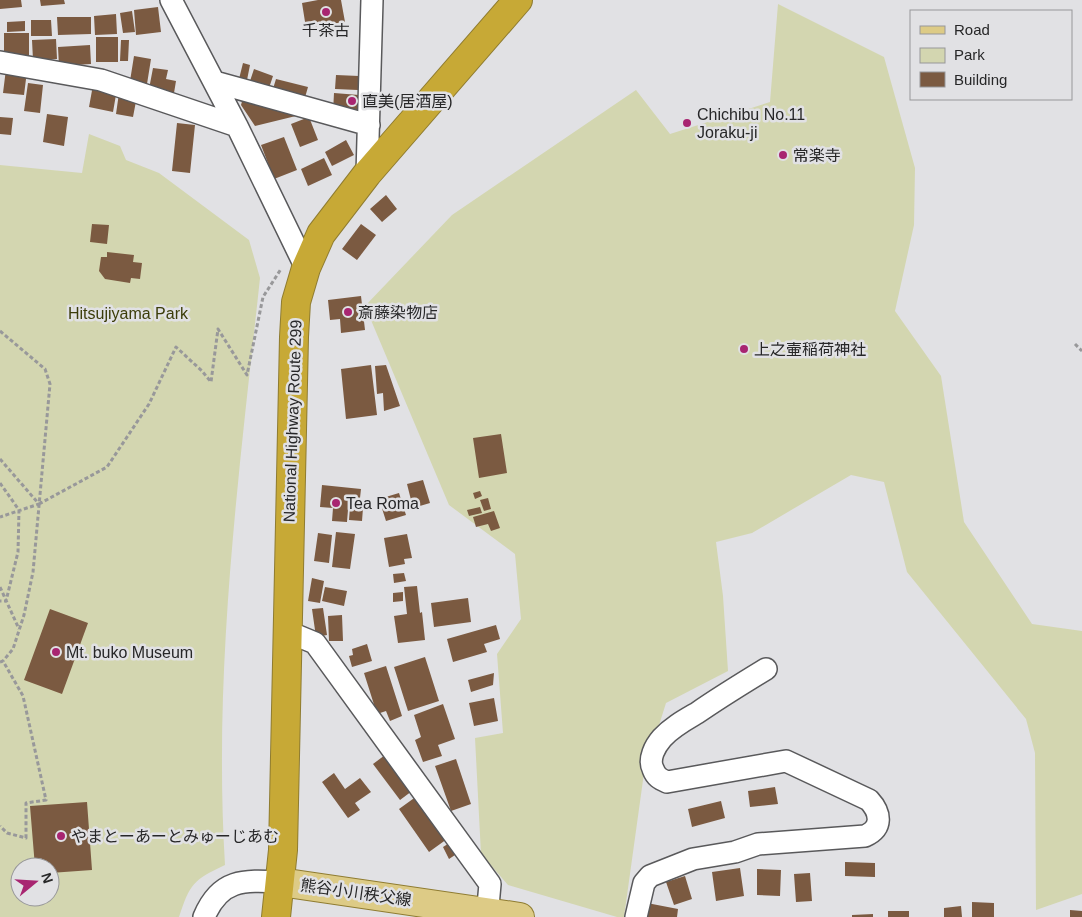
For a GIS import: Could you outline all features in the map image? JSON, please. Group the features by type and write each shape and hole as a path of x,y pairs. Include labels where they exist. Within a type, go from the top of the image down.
{"highway":[{"name":"National Highway Route 299","path":"276,917 283,850 286,631 294,337 301,257 367,174 517,1"}],"main road":[{"name":"熊谷小川秩父線","path":"280,882 487,914 520,917"}],"street":[{"path":"171,0 301,257"},
{"path":"367,174 372,0"},
{"path":"0,62 101,80 236,126"},
{"path":"214,82 368,125"},
{"path":"286,631 314,643 490,884 487,914"},
{"path":"636,917 644,883 650,876 684,862 734,852 758,844 865,836 872,833 877,825 876,808 869,800 786,761 667,782 659,779 652,766 652,758 655,748 662,738 672,729 736,687 766,670"},
{"path":"207,914 219,892 238,882 280,882"}],"path":[{"path":"0,517 39,504 107,467 149,404 176,347 211,382 218,329 247,376 263,297 301,257"},
{"path":"0,331 45,369 50,384 33,572 13,649 2,661 23,696 46,800 26,803 26,838 7,833 0,826"},
{"path":"1075,344 1082,351"},
{"path":"0,459 39,504"},
{"path":"0,483 19,510 18,552 6,601"},
{"path":"0,587 19,629"},
{"path":"0,601 6,601"}],"green space":[{"path":"778,4 884,57 915,168 914,225 895,311 941,376 964,522 1032,624 1082,631 1082,894 1036,910 1035,753 1026,719 907,572 884,482 851,475 752,533 716,542 723,596 728,671 666,703 644,773 624,917 617,917 508,885 481,854 475,738 503,733 497,654 521,619 515,554 449,505 365,306 452,215 636,90 670,134 770,102"},
{"name":"Hitsujiyama Park","path":"89,134 120,146 126,160 159,173 249,240 260,278 230,571 225,644 222,791 225,865 199,879 194,884 186,897 179,917 0,917 0,165 82,173"}],"building":[{"path":"0,0 21,0 22,7 0,9"},
{"path":"40,0 64,0 65,4 41,6"},
{"path":"318,0 341,0 345,22 306,28 302,3"},
{"path":"158,7 161,32 136,35 134,10"},
{"path":"132,11 135,32 123,33 120,13"},
{"path":"116,14 117,34 95,35 94,16"},
{"path":"57,17 91,17 91,34 58,35"},
{"path":"31,20 51,20 52,36 31,36"},
{"path":"25,21 25,31 7,32 7,22"},
{"path":"4,33 29,33 29,62 4,55"},
{"path":"96,37 118,37 118,62 96,62"},
{"path":"56,39 57,59 33,60 32,40"},
{"path":"121,40 129,40 128,61 120,61"},
{"path":"90,45 91,64 59,66 58,47"},
{"path":"134,56 151,59 147,84 130,81"},
{"path":"243,63 250,65 247,80 239,79"},
{"path":"153,68 168,70 166,79 176,81 174,93 149,89"},
{"path":"6,69 27,71 24,95 3,93"},
{"path":"254,69 273,76 269,88 250,81"},
{"path":"336,75 359,76 358,90 335,89"},
{"path":"276,79 308,87 304,101 272,92"},
{"path":"28,83 43,85 40,113 24,111"},
{"path":"93,85 117,89 113,112 89,107"},
{"path":"119,93 137,96 133,117 116,114"},
{"path":"334,93 359,95 358,114 333,112"},
{"path":"244,94 304,114 255,126 241,105"},
{"path":"47,114 68,117 64,146 43,142"},
{"path":"0,117 13,118 11,135 0,134"},
{"path":"309,117 318,140 300,147 291,124"},
{"path":"177,123 195,125 190,173 172,171"},
{"path":"284,137 297,170 274,179 261,145"},
{"path":"346,140 354,155 332,166 325,152"},
{"path":"324,158 332,175 308,186 301,169"},
{"path":"386,195 397,209 382,222 370,209"},
{"path":"92,224 109,225 107,244 90,242"},
{"path":"361,224 376,235 357,260 342,249"},
{"path":"107,252 134,255 133,262 142,263 140,279 131,278 130,283 105,279 99,271 101,257 107,257"},
{"path":"361,296 365,330 341,333 340,319 330,320 328,300"},
{"path":"371,365 377,415 346,419 341,369"},
{"path":"386,365 400,406 384,411 383,393 377,394 375,366"},
{"path":"501,434 507,473 479,478 473,438"},
{"path":"423,480 430,503 413,508 407,484"},
{"path":"322,485 361,489 360,498 349,497 347,522 332,521 333,508 320,507"},
{"path":"480,491 482,496 475,499 473,493"},
{"path":"399,493 406,515 386,521 379,499"},
{"path":"488,498 491,509 484,511 480,500"},
{"path":"350,507 363,508 362,521 349,520"},
{"path":"480,507 482,513 469,516 467,510"},
{"path":"494,511 500,528 491,531 488,524 476,527 473,517"},
{"path":"336,532 355,534 350,569 332,567"},
{"path":"318,533 332,535 329,563 314,561"},
{"path":"407,534 412,558 404,559 405,564 389,567 384,538"},
{"path":"404,573 406,581 394,583 393,574"},
{"path":"312,578 324,581 320,603 308,601"},
{"path":"417,586 425,640 398,643 394,616 407,614 404,587"},
{"path":"325,587 347,591 344,606 322,601"},
{"path":"403,592 403,601 393,602 393,593"},
{"path":"468,598 471,622 434,627 431,603"},
{"path":"323,608 327,635 316,637 312,609"},
{"name":"Mt. buko Museum","path":"50,609 88,623 62,694 24,680"},
{"path":"342,615 343,641 329,641 328,616"},
{"path":"496,625 500,639 484,644 487,652 453,662 447,639"},
{"path":"367,644 372,661 352,667 349,656 353,655 352,649"},
{"path":"425,657 439,701 408,711 394,667"},
{"path":"386,666 402,716 390,721 386,711 377,714 364,673"},
{"path":"494,673 493,685 471,692 468,680"},
{"path":"494,698 498,721 474,726 469,703"},
{"path":"443,704 455,739 438,745 442,756 423,762 415,740 421,737 414,715"},
{"path":"385,755 412,791 400,800 373,764"},
{"path":"456,759 471,804 451,811 435,766"},
{"path":"334,773 345,789 360,778 371,792 355,803 360,810 348,818 322,782"},
{"path":"775,787 778,804 750,807 748,791"},
{"path":"417,796 447,839 429,852 399,809"},
{"path":"721,801 725,818 692,827 688,809"},
{"name":"やまとーあーとみゅーじあむ","path":"87,802 92,870 60,872 60,857 34,857 30,806"},
{"path":"451,842 458,853 449,859 443,847"},
{"path":"845,862 875,863 875,877 845,876"},
{"path":"740,868 744,896 716,901 712,872"},
{"path":"757,869 781,870 780,896 757,895"},
{"path":"810,873 812,901 796,902 794,874"},
{"path":"685,876 692,899 674,905 666,882"},
{"path":"972,902 994,903 994,917 972,917"},
{"path":"647,903 678,909 677,917 644,917"},
{"path":"961,906 962,917 944,917 944,908"},
{"path":"1070,910 1082,911 1082,917 1070,917"},
{"path":"888,911 909,911 909,917 888,917"},
{"path":"873,914 873,917 852,917 852,915"}],"place":[{"name":"千茶古","path":"326,12"},
{"name":"直美(居酒屋)","path":"352,101"},
{"name":"Chichibu No.11 Joraku-ji","path":"687,123"},
{"name":"常楽寺","path":"783,155"},
{"name":"斎藤染物店","path":"348,312"},
{"name":"上之壷稲荷神社","path":"744,349"},
{"name":"Tea Roma","path":"336,503"},
{"name":"Mt. buko Museum","path":"56,652"},
{"name":"やまとーあーとみゅーじあむ","path":"61,836"}]}
